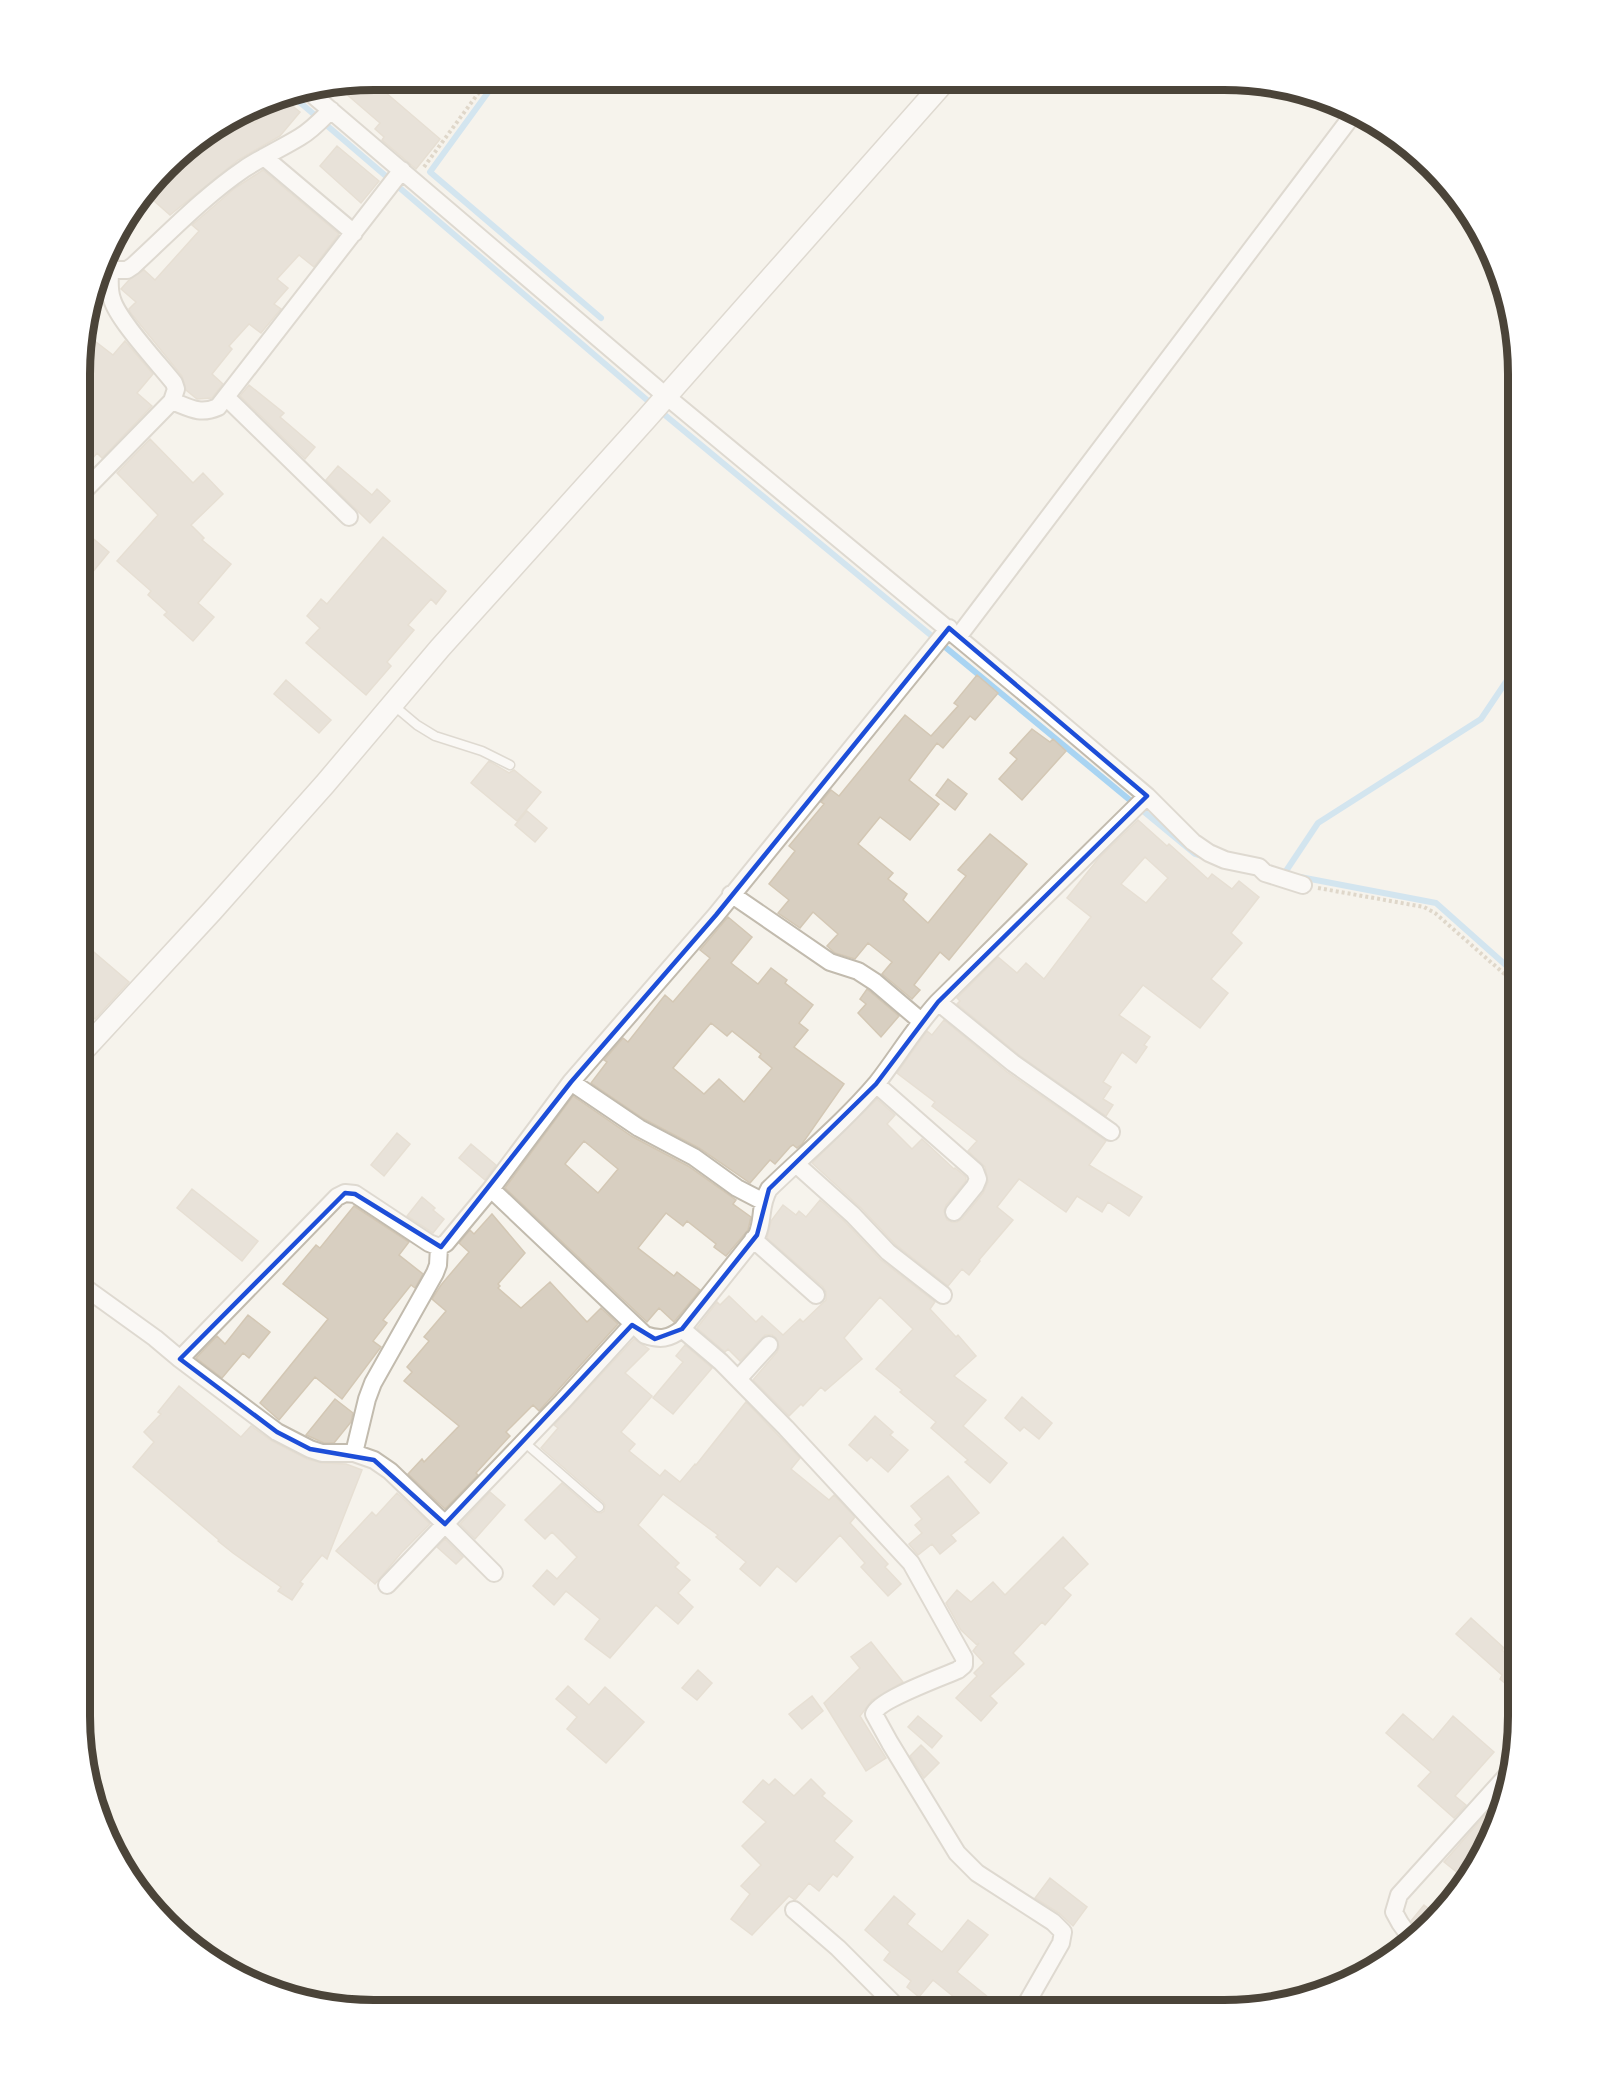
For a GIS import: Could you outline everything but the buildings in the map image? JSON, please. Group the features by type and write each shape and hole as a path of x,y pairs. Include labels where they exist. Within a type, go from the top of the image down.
{"street":[{"path":"90,1043 325,784 392,704 937,90"},
{"path":"311,97 323,118 404,176 666,396 1140,804 1209,853 1226,860 1259,867 1265,873 1303,885"},
{"path":"112,265 127,270 133,266 206,198 237,174 323,118"},
{"path":"180,1359 337,1197 345,1193 355,1194 429,1244 439,1247 447,1243 571,1082 716,915 731,894 946,637 1350,119"},
{"path":"264,157 354,233"},
{"path":"172,401 202,412 218,406 383,194 404,176"},
{"path":"90,478 172,401 176,389 174,383 116,311 110,292 110,270"},
{"path":"226,397 349,517"},
{"path":"491,1188 645,1335 655,1339 664,1339 682,1329 760,1230 762,1201 769,1189 841,1122 876,1084 921,1021 938,1002 1140,804"},
{"path":"731,894 830,962 858,971 921,1021"},
{"path":"938,1002 1013,1063 1111,1132"},
{"path":"571,1082 639,1128 694,1157 737,1188 762,1201"},
{"path":"876,1084 975,1171 978,1179 975,1186 954,1212"},
{"path":"796,1164 853,1215 888,1252 943,1295"},
{"path":"753,1239 816,1295"},
{"path":"354,1453 373,1383 435,1274 439,1247"},
{"path":"90,1291 277,1432 322,1453 354,1453 374,1460 390,1471 494,1573"},
{"path":"387,1585 632,1325"},
{"path":"682,1329 738,1379 910,1563 964,1658 964,1665 958,1670 911,1689 878,1707 874,1714 957,1853 977,1872 1053,1922 1063,1932 1061,1943 1029,2000"},
{"path":"738,1379 769,1345"},
{"path":"1407,1933 1394,1912 1399,1895 1500,1783"},
{"path":"794,1910 838,1948 890,2000"}],"lane":[{"path":"392,704 417,725 435,736 482,751 510,765"},
{"path":"524,1442 599,1507"}],"path":[{"path":"404,176 479,90"},
{"path":"1303,885 1424,907 1436,913 1508,977"}],"highlighted area":[{"path":"949,628 1147,796 938,1002 876,1084 769,1189 757,1235 682,1329 655,1339 632,1325 445,1524 374,1460 310,1449 277,1432 180,1359 345,1193 355,1194 441,1247 571,1082 716,915"}],"waterway":[{"path":"490,90 430,172 601,318"},
{"path":"298,101 654,406 1195,854 1205,857"},
{"path":"1284,874 1318,823 1481,719 1508,679"},
{"path":"1300,877 1436,903 1508,967"}]}
